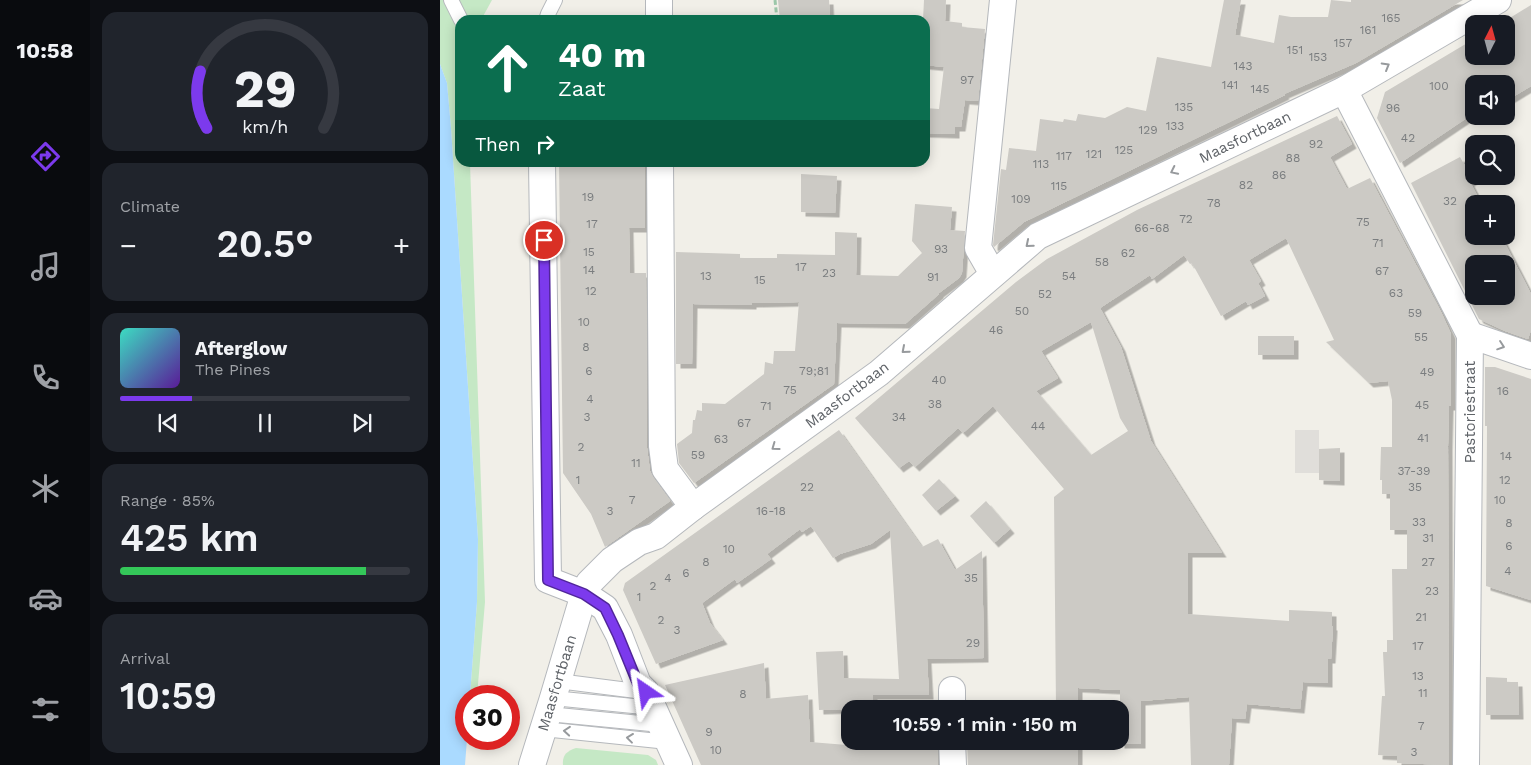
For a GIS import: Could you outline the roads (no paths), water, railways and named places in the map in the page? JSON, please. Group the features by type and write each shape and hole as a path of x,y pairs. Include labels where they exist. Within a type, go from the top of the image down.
{"street":[{"path":"659,0 660,15"},
{"path":"993,274 978,248 1003,0"},
{"name":"Maasfortbaan","path":"532,765 584,594 589,583 612,560 639,542 656,536 693,507 879,373 1038,236 1344,90 1498,0"},
{"name":"Pastoriestraat","path":"1344,90 1470,335 1466,765"},
{"path":"542,167 548,580 584,594 605,608 638,684 662,726"},
{"path":"660,167 662,446 665,469 693,507"},
{"path":"1470,335 1531,356"},
{"path":"952,750 952,765"}],"lane":[{"path":"451,0 458,15"},
{"path":"548,15 555,0"},
{"path":"551,705 662,726"},
{"path":"551,705 662,726"}],"water":[{"path":"440,64 447,83 451,128 478,539 477,602 471,685 455,685 455,750 466,750 465,765 440,765"}]}
